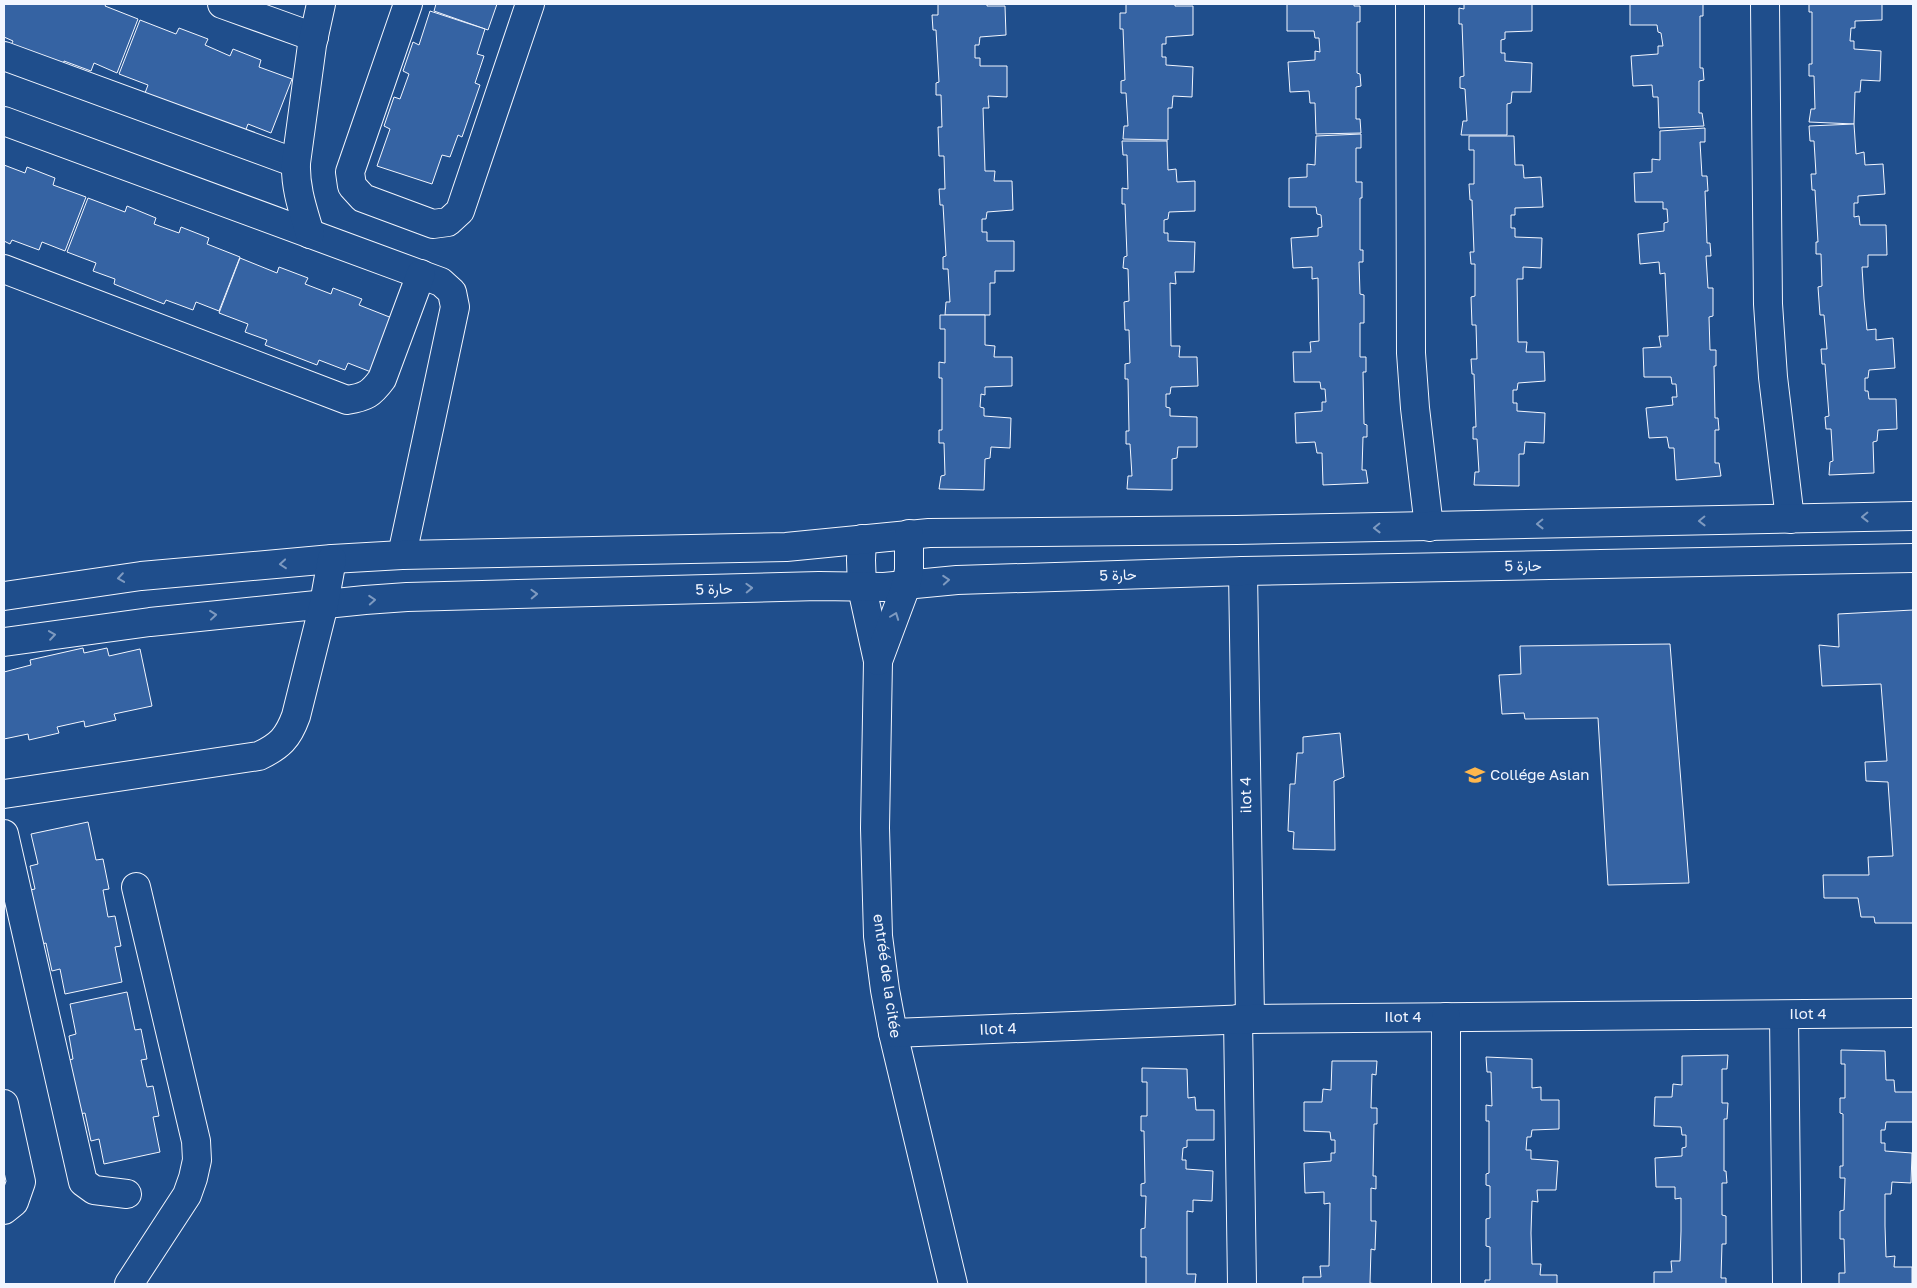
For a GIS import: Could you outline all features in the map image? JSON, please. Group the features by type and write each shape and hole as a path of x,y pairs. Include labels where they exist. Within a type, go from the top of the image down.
{"street":[{"path":"222,4 314,37"},
{"path":"310,234 301,204 296,178 296,164 314,37 321,4"},
{"path":"408,4 350,172 352,186 363,198 433,224 448,222 460,211 530,4"},
{"path":"1410,4 1411,353 1415,408 1430,527"},
{"path":"1765,4 1768,304 1773,377 1790,519"},
{"path":"4,56 296,164"},
{"path":"4,121 421,274 441,282 452,292 455,307 402,555"},
{"path":"4,268 347,400 361,398 372,392 382,379 421,274"},
{"path":"4,596 141,576 402,555 786,547 909,534 1430,527 1913,516"},
{"name":"entréé de la citée","path":"878,661 906,586 909,570 909,534"},
{"name":"entréé de la citée","path":"862,539 862,588 878,661 875,828 878,936 885,990 894,1033 953,1284"},
{"name":"حارة 5","path":"4,642 150,622 365,600 427,597 819,586 862,588 906,586 957,580 1243,571 1913,558"},
{"path":"4,794 259,756 275,748 290,732 296,716 324,604 332,560"},
{"name":"ilot 4","path":"1242,1284 1244,1019 1243,571"},
{"path":"4,834 83,1182 94,1190 127,1194"},
{"path":"129,1284 187,1195 194,1178 197,1160 196,1141 136,887"},
{"path":"1784,1014 1787,1284"},
{"name":"Ilot 4","path":"894,1033 1244,1019 1913,1014"},
{"path":"1446,1017 1446,1284"},
{"path":"4,1104 22,1182 14,1202 4,1210"}],"building":[{"path":"4,4 106,4 105,6 138,19 117,73 94,63 91,71 64,61 63,65 11,45 13,41 4,37"},
{"path":"436,4 497,4 488,30 434,11"},
{"path":"938,4 1005,6 1006,35 980,37 979,45 975,45 975,58 980,58 980,66 1007,66 1007,97 988,96 989,108 983,108 985,171 995,171 994,181 1012,181 1013,210 987,212 986,219 982,219 982,232 987,232 987,241 1014,241 1014,271 995,271 995,283 990,283 990,315 945,315 946,302 950,302 948,269 943,269 943,257 946,256 943,205 940,205 939,189 945,189 944,156 939,156 938,127 942,127 941,95 936,95 936,83 939,82 936,30 933,30 932,15 938,15"},
{"path":"1126,4 1193,6 1193,35 1166,37 1166,44 1162,44 1162,57 1166,57 1166,65 1193,67 1192,97 1173,96 1172,108 1168,108 1168,140 1123,139 1124,126 1128,126 1126,93 1121,93 1121,81 1125,80 1123,29 1120,29 1120,13 1126,13"},
{"path":"1287,4 1354,4 1354,6 1360,6 1360,22 1357,22 1357,73 1360,74 1361,86 1356,87 1356,119 1360,119 1361,133 1316,134 1315,103 1310,103 1309,91 1290,92 1288,62 1315,60 1315,51 1320,52 1319,38 1315,38 1314,31 1287,31"},
{"path":"1464,4 1532,4 1532,31 1505,32 1505,39 1501,40 1501,53 1505,53 1505,61 1532,63 1531,92 1512,92 1511,103 1507,104 1507,135 1461,135 1463,121 1467,121 1465,89 1460,88 1460,77 1464,76 1462,24 1459,24 1459,8 1464,9"},
{"path":"1630,4 1703,4 1703,16 1700,16 1700,68 1703,68 1704,80 1699,81 1699,113 1702,113 1704,126 1659,128 1658,97 1653,97 1652,85 1633,86 1631,56 1658,54 1658,46 1663,46 1661,33 1658,32 1657,25 1630,25"},
{"path":"1809,4 1882,4 1882,20 1855,21 1855,28 1851,28 1850,41 1854,41 1854,49 1881,51 1880,81 1861,80 1860,92 1855,92 1854,124 1809,122 1811,109 1815,109 1814,76 1809,76 1809,64 1812,64 1812,12 1809,12"},
{"path":"430,11 485,29 477,54 484,56 475,83 480,85 462,137 458,135 450,157 442,155 432,184 377,166 390,129 384,126 394,97 400,99 409,74 403,71 413,42 419,45"},
{"path":"140,20 176,34 179,28 208,39 205,45 230,56 233,49 261,60 259,67 292,79 271,133 248,124 245,132 145,93 148,85 119,74"},
{"path":"1854,124 1856,154 1864,152 1865,165 1883,164 1885,194 1858,196 1858,203 1854,203 1854,217 1859,216 1860,225 1886,225 1887,255 1868,255 1868,267 1862,267 1864,299 1867,330 1876,329 1876,340 1893,338 1895,368 1869,370 1868,378 1865,378 1865,391 1868,391 1869,399 1896,399 1897,429 1878,430 1877,441 1873,442 1874,473 1829,475 1830,462 1833,461 1831,429 1826,429 1825,417 1829,416 1825,364 1822,364 1821,349 1827,349 1824,315 1820,315 1818,287 1822,286 1821,254 1816,254 1816,242 1818,242 1815,190 1812,190 1811,174 1816,174 1814,141 1810,141 1809,126"},
{"path":"1705,128 1705,142 1700,142 1702,176 1707,176 1708,191 1705,191 1707,243 1710,243 1711,256 1706,256 1708,288 1713,288 1713,316 1709,317 1710,350 1716,350 1716,366 1714,366 1715,418 1718,418 1719,430 1715,430 1715,463 1719,463 1721,476 1676,480 1674,448 1669,448 1667,437 1649,438 1646,408 1673,405 1672,397 1677,397 1676,384 1672,384 1671,377 1644,377 1643,348 1661,347 1659,336 1668,336 1665,273 1660,274 1659,262 1640,264 1638,234 1664,231 1664,223 1668,222 1667,209 1663,209 1663,202 1635,202 1634,173 1652,172 1652,159 1660,160 1660,131"},
{"path":"1361,134 1361,148 1356,148 1356,182 1362,182 1362,198 1360,198 1360,250 1363,250 1363,262 1359,262 1360,294 1364,295 1364,323 1360,323 1360,357 1366,357 1366,372 1363,372 1364,424 1367,425 1367,437 1363,437 1362,470 1366,470 1368,483 1323,485 1322,453 1317,453 1315,442 1296,443 1295,413 1322,411 1322,402 1326,402 1325,389 1321,389 1320,382 1294,382 1293,352 1311,352 1310,342 1319,341 1318,278 1312,279 1312,267 1293,268 1291,238 1318,236 1318,228 1322,227 1321,215 1317,214 1316,207 1289,207 1289,178 1307,177 1307,164 1315,165 1316,136"},
{"path":"1469,136 1514,136 1515,165 1523,165 1524,178 1541,177 1543,207 1515,208 1515,215 1511,215 1511,228 1515,228 1515,237 1542,238 1541,268 1523,267 1523,279 1517,279 1518,342 1527,342 1526,352 1544,352 1545,381 1518,383 1517,390 1513,390 1513,403 1517,403 1517,411 1545,413 1544,443 1525,442 1524,454 1519,454 1519,486 1474,485 1475,472 1479,472 1477,439 1473,439 1473,427 1476,427 1474,374 1472,374 1471,359 1477,359 1476,325 1472,325 1471,297 1475,296 1475,264 1471,264 1470,252 1474,252 1472,200 1470,200 1469,184 1474,184 1474,150 1469,150"},
{"path":"1122,141 1167,141 1168,170 1176,169 1177,182 1195,181 1195,211 1169,212 1168,219 1164,220 1164,233 1168,233 1168,241 1195,242 1194,272 1175,272 1176,284 1170,283 1171,346 1180,346 1179,357 1197,357 1198,386 1171,387 1170,394 1166,394 1166,407 1170,408 1170,416 1197,417 1197,447 1178,447 1177,458 1172,459 1172,490 1127,489 1128,476 1132,476 1130,444 1126,444 1126,431 1129,431 1128,379 1125,379 1125,364 1130,363 1129,330 1125,330 1124,302 1129,301 1128,269 1123,268 1124,257 1127,256 1125,204 1122,204 1122,188 1128,189 1127,155 1123,155"},
{"path":"4,165 25,173 27,167 55,178 53,185 86,197 65,251 42,242 39,250 12,240 10,244 4,241"},
{"path":"88,198 125,212 127,206 156,218 154,224 179,233 181,227 209,238 207,244 240,257 219,311 196,302 193,310 166,300 164,304 114,284 115,279 93,271 96,263 67,252"},
{"path":"240,258 277,273 279,267 308,278 305,284 331,294 333,288 362,299 359,305 392,318 371,372 348,363 345,370 319,360 317,365 265,345 267,340 245,332 248,324 219,313"},
{"path":"940,315 985,315 985,345 995,346 994,357 1012,357 1012,386 985,387 985,395 981,394 980,407 984,408 984,416 1011,418 1010,448 991,447 990,458 985,459 984,490 939,489 941,476 945,475 944,443 939,443 939,430 942,430 942,378 939,378 939,362 945,363 945,329 940,329"},
{"path":"1913,610 1913,923 1875,923 1874,917 1861,917 1858,898 1824,898 1823,875 1869,875 1868,857 1893,856 1888,782 1866,781 1865,762 1887,761 1881,684 1822,686 1819,645 1839,647 1838,614"},
{"path":"1670,644 1689,883 1608,885 1598,718 1525,719 1524,713 1502,714 1499,675 1521,674 1520,646"},
{"path":"83,648 84,653 107,648 109,656 140,649 152,706 114,714 116,720 85,727 84,721 57,727 59,733 29,740 28,734 4,739 4,672 31,665 30,660"},
{"path":"1340,733 1344,777 1334,781 1335,850 1293,849 1294,832 1288,831 1290,784 1295,784 1297,753 1303,753 1303,737"},
{"path":"88,822 96,860 103,859 109,889 103,890 108,917 115,916 121,946 115,947 122,982 65,994 60,969 52,971 46,943 42,944 30,890 35,889 30,866 38,864 31,834"},
{"path":"127,992 135,1030 141,1029 147,1059 141,1060 147,1087 153,1086 159,1116 153,1117 160,1152 104,1164 99,1139 91,1141 85,1113 80,1114 69,1060 73,1059 69,1036 76,1034 70,1004"},
{"path":"1841,1050 1885,1051 1886,1080 1894,1080 1895,1092 1913,1092 1913,1122 1886,1122 1885,1130 1881,1130 1881,1143 1885,1143 1885,1151 1912,1153 1911,1183 1892,1182 1891,1194 1885,1194 1885,1226 1886,1257 1895,1256 1894,1267 1912,1267 1912,1284 1839,1284 1839,1273 1845,1273 1844,1239 1840,1239 1840,1211 1844,1210 1845,1178 1840,1178 1840,1166 1843,1166 1843,1114 1840,1113 1840,1098 1845,1098 1845,1064 1841,1064"},
{"path":"1728,1055 1727,1069 1722,1069 1722,1103 1728,1103 1727,1119 1724,1119 1724,1171 1726,1171 1727,1183 1722,1183 1722,1215 1726,1216 1726,1244 1722,1244 1721,1278 1726,1278 1726,1284 1654,1284 1654,1272 1672,1272 1671,1261 1680,1261 1681,1231 1681,1198 1675,1199 1675,1187 1656,1187 1655,1158 1682,1156 1682,1148 1686,1147 1686,1135 1682,1135 1681,1127 1654,1126 1655,1097 1672,1097 1673,1084 1682,1085 1682,1056"},
{"path":"1486,1057 1532,1059 1532,1088 1541,1087 1541,1100 1559,1100 1559,1129 1532,1130 1531,1137 1527,1137 1526,1150 1531,1150 1531,1159 1558,1161 1556,1190 1537,1190 1538,1202 1532,1201 1531,1233 1532,1264 1541,1264 1540,1275 1557,1275 1557,1284 1485,1284 1485,1280 1490,1280 1490,1247 1486,1246 1486,1219 1490,1218 1490,1186 1486,1185 1486,1174 1489,1173 1489,1121 1486,1121 1486,1105 1492,1106 1491,1072 1487,1072"},
{"path":"1332,1061 1377,1061 1376,1075 1372,1074 1371,1108 1377,1108 1377,1124 1374,1124 1373,1176 1376,1176 1376,1189 1371,1188 1371,1221 1376,1221 1375,1250 1371,1249 1370,1283 1376,1284 1303,1284 1303,1277 1321,1277 1320,1266 1329,1266 1330,1203 1324,1204 1324,1192 1305,1193 1304,1163 1331,1161 1331,1153 1335,1153 1335,1140 1331,1140 1330,1132 1304,1131 1304,1102 1322,1102 1323,1089 1331,1090"},
{"path":"1142,1068 1187,1069 1188,1098 1195,1097 1196,1110 1214,1110 1214,1140 1187,1140 1187,1147 1183,1148 1182,1160 1186,1160 1186,1169 1213,1171 1212,1201 1193,1200 1193,1212 1187,1211 1187,1274 1196,1274 1195,1284 1146,1284 1146,1257 1141,1257 1141,1229 1145,1228 1146,1196 1141,1196 1141,1184 1145,1183 1144,1131 1141,1131 1141,1116 1147,1116 1147,1082 1142,1082"}],"place":[{"name":"Collége Aslan","path":"1475,775"}]}
